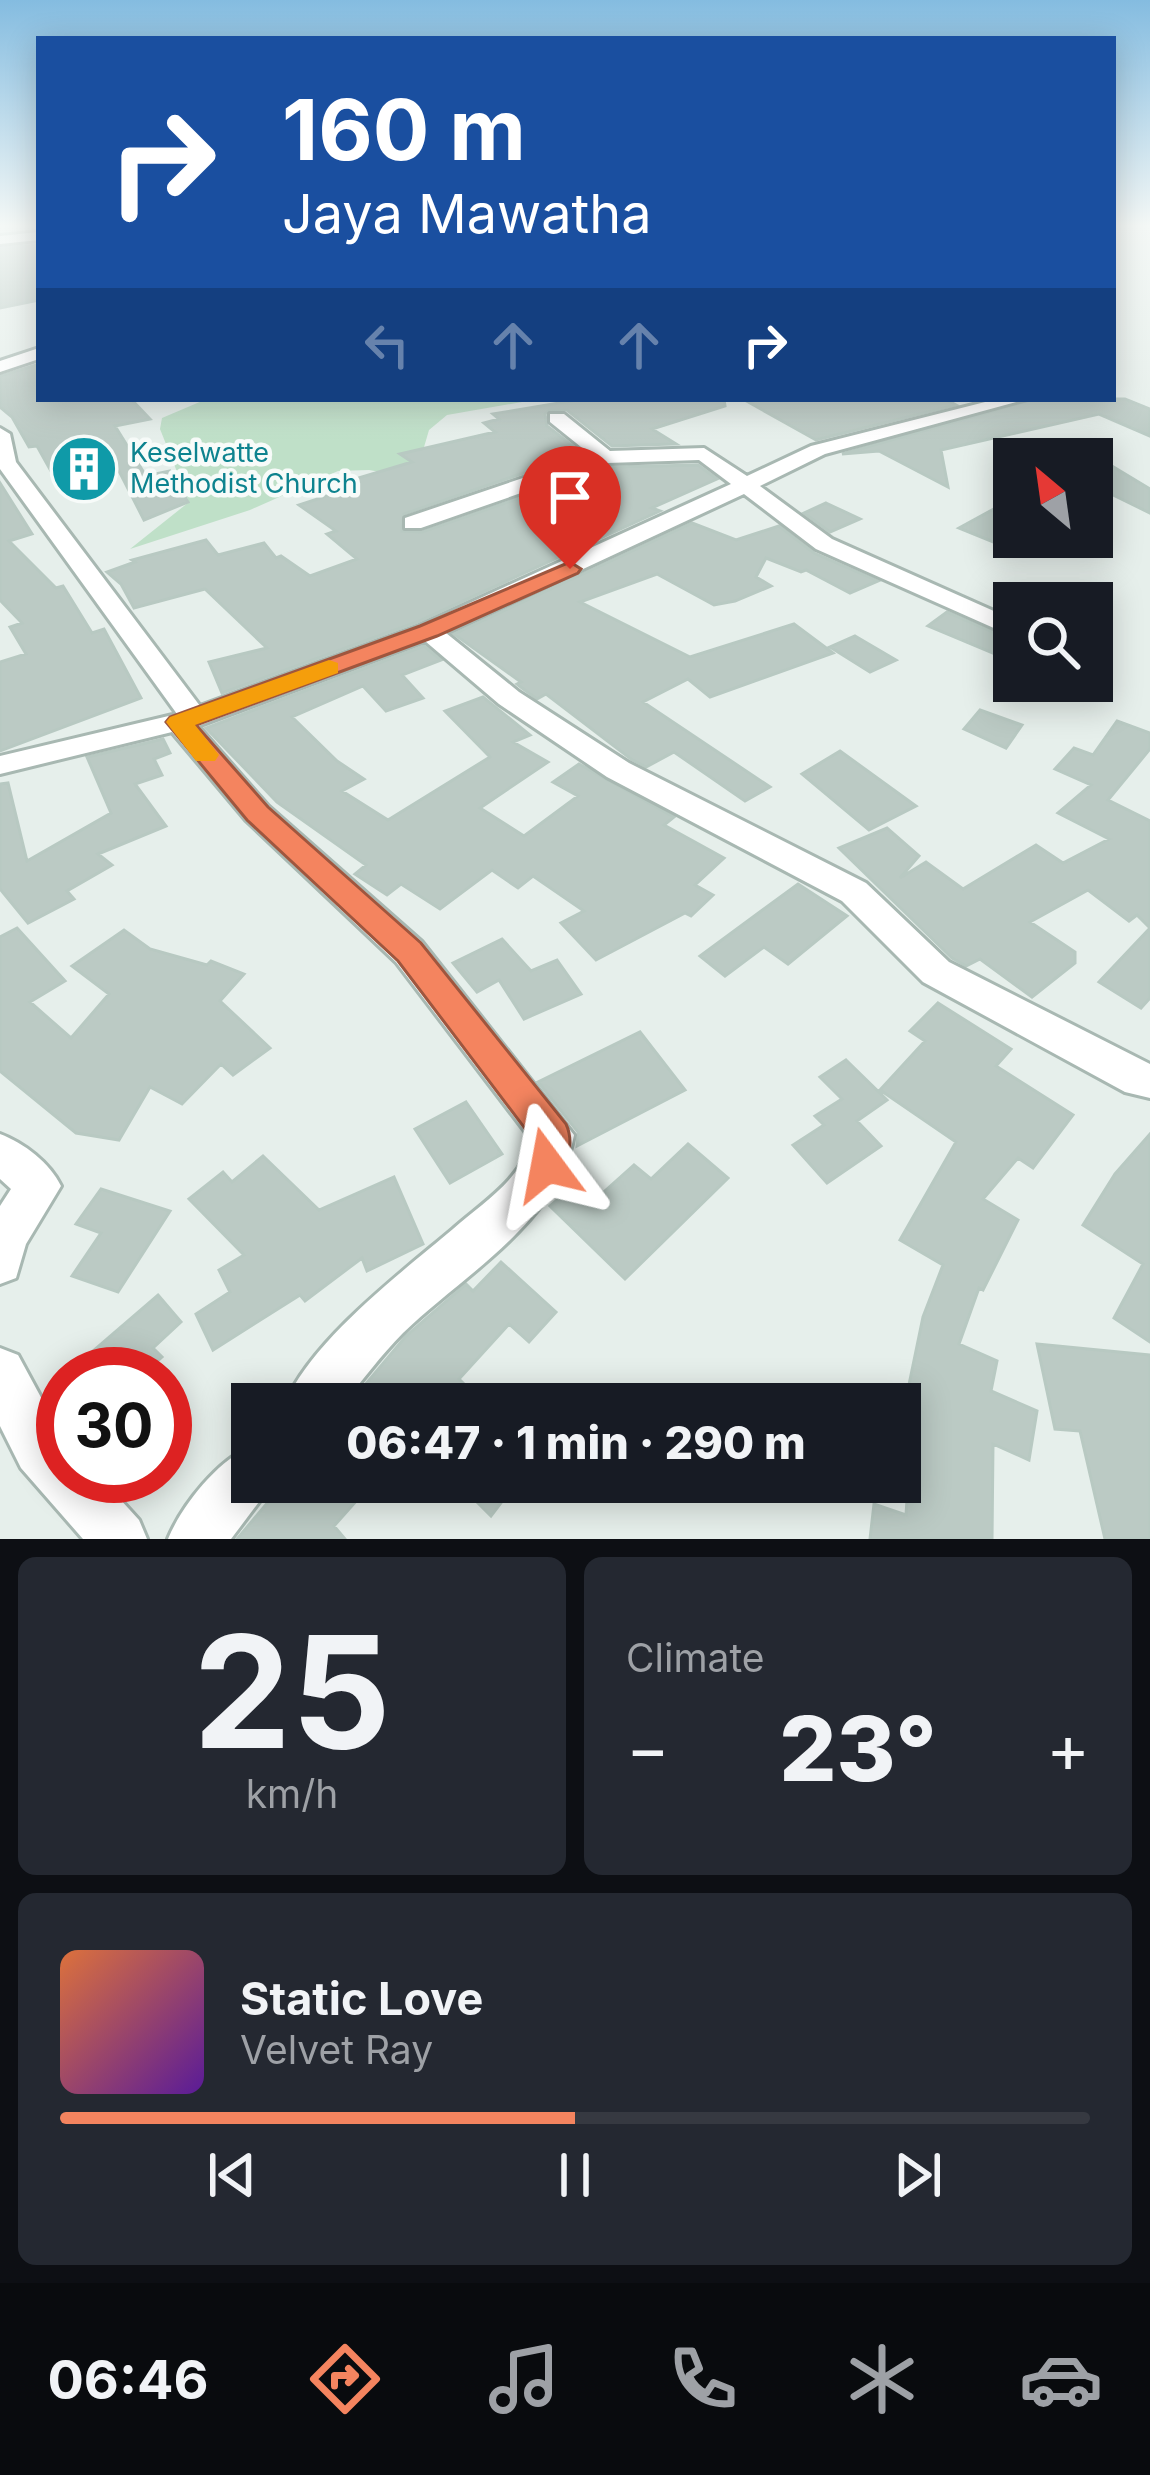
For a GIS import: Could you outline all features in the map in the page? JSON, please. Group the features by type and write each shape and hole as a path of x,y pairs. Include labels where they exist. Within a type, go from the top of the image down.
{"street":[{"path":"0,367 36,354"},
{"path":"0,765 186,720 428,631 818,450 1006,402"},
{"path":"557,418 604,458"},
{"path":"0,434 6,463 257,813 409,952 553,1136 547,1165 523,1196 382,1320 328,1383"},
{"path":"412,523 604,458 704,454 824,544 993,620"},
{"path":"428,631 509,698 618,770 854,892 936,973 1139,1080 1150,1081"},
{"path":"0,1154 39,1186 4,1238 0,1262"},
{"path":"0,1373 39,1450 120,1539"},
{"path":"194,1539 231,1496"}],"green space":[{"path":"200,402 522,402 447,415 429,430 415,478 369,470 338,471 250,510 130,549 189,502 160,429 162,418"}],"building":[{"path":"0,298 36,298 36,301 0,308"},
{"path":"36,365 36,402 134,402 150,419 115,426 146,476 170,471 188,502 144,520 117,467 56,480 37,446 29,447 12,417 0,407 0,376"},
{"path":"1125,399 1150,409 1150,436 1099,414 941,450 948,487 879,451 842,454 1024,402"},
{"path":"565,402 724,402 725,406 652,429 676,444 612,446 567,410 550,410 545,414 547,426 582,453 404,514 402,531 422,532 608,467 698,465 717,479 652,508 660,511 417,622 222,693 209,662 267,648 205,589 134,608 121,584 107,572 135,562 132,560 206,540 218,555 264,543 276,558 281,556 310,576 357,559 327,534 336,531 299,505 333,494 325,488 412,462 400,454 495,432 484,423 499,419 493,414"},
{"path":"748,402 956,405 816,440"},
{"path":"1113,467 1150,489 1150,513 1113,495"},
{"path":"0,483 32,534 9,541 56,588 63,586 92,633 104,629 141,698 0,751 0,662 26,654 10,627 22,623 0,600"},
{"path":"826,503 860,519 830,532 804,513"},
{"path":"993,509 993,542 959,528"},
{"path":"692,523 736,540 779,526 814,553 878,581 850,593 806,570 766,558 756,577 771,586 735,601 714,605 657,574 580,602 690,657 794,624 833,653 710,697 688,679 643,702 770,787 745,801 674,752 646,767 631,759 546,694 537,699 454,634"},
{"path":"947,612 993,632 993,653 928,626"},
{"path":"855,636 896,660 870,672 830,647"},
{"path":"424,646 441,660 402,675 423,698 386,711 363,686 292,717 337,761 364,779 342,791 388,820 490,757 445,711 483,697 530,735 513,742 548,762 480,808 524,836 578,796 553,782 579,764 674,817 664,825 724,858 695,885 713,895 691,916 685,913 596,960 561,923 584,911 533,876 518,888 492,870 440,909 401,884 387,895 355,874 366,865 277,802 206,728"},
{"path":"980,710 1022,725 1006,748 964,729"},
{"path":"1117,721 1150,733 1150,749 1108,800 1150,821 1150,928 1137,915 1129,921 1088,890 1030,922 1075,952 1075,963 1032,997 980,959 966,966 952,958 839,848 887,828 919,856 900,878 926,862 963,889 1036,845 1063,863 1109,839 1058,813 1091,785 1055,769 1074,748 1093,755"},
{"path":"163,739 170,753 154,759 162,775 135,784 166,826 98,854 112,865 67,891 74,899 28,923 0,889 0,784 8,783 27,861 111,813 87,757"},
{"path":"840,751 916,806 869,830 802,774"},
{"path":"798,884 847,916 788,964 764,947 725,976 700,956"},
{"path":"17,928 65,981 30,1002 71,1038 109,994 72,966 124,930 150,949 207,965 211,961 244,974 220,1001 270,1048 233,1075 221,1064 182,1104 150,1087 119,1140 76,1133 0,1071 0,937"},
{"path":"1150,928 1150,998 1141,1008 1099,982"},
{"path":"502,939 531,971 557,960 581,994 524,1019 499,980 477,992 453,963"},
{"path":"938,1003 1011,1049 996,1066 1073,1115 1033,1168 1018,1158 983,1199 1018,1220 983,1290 979,1288 959,1344 997,1361 991,1391 1037,1411 1029,1460 993,1444 992,1539 870,1539 874,1504 906,1515 907,1503 921,1503 921,1383 909,1383 923,1317 943,1265 900,1240 956,1142 880,1090 925,1041 910,1031"},
{"path":"640,1032 685,1090 577,1146 578,1132 538,1082"},
{"path":"846,1060 887,1100 857,1121 881,1146 827,1183 793,1145 824,1125 815,1116 842,1099 820,1077"},
{"path":"466,1102 502,1154 450,1183 415,1129"},
{"path":"1150,1134 1150,1342 1114,1318 1143,1264 1083,1225 1115,1174"},
{"path":"688,1144 728,1178 625,1279 550,1206 579,1181 597,1198 634,1165 651,1179"},
{"path":"263,1156 319,1210 394,1177 423,1244 367,1271 362,1258 305,1301 300,1295 213,1350 196,1314 230,1292 219,1270 244,1255 189,1199 223,1172 232,1182"},
{"path":"101,1189 170,1211 118,1292 72,1276 101,1233 76,1224"},
{"path":"501,1262 556,1312 529,1342 509,1324 459,1379 463,1383 367,1383 406,1336 466,1284 473,1291"},
{"path":"158,1295 181,1322 154,1347 98,1347"},
{"path":"1037,1344 1150,1355 1150,1539 1105,1539 1080,1431 1055,1429"},
{"path":"267,1503 354,1503 334,1526 345,1539 237,1539"},
{"path":"478,1503 501,1503 491,1516"}],"slow traffic":[{"path":"206,755 179,722 329,668"}],"place":[{"name":"Keselwatte Methodist Church","path":"84,469"}],"route":[{"path":"547,1165 553,1136 409,952 257,813 179,722 428,631 570,569"}]}
